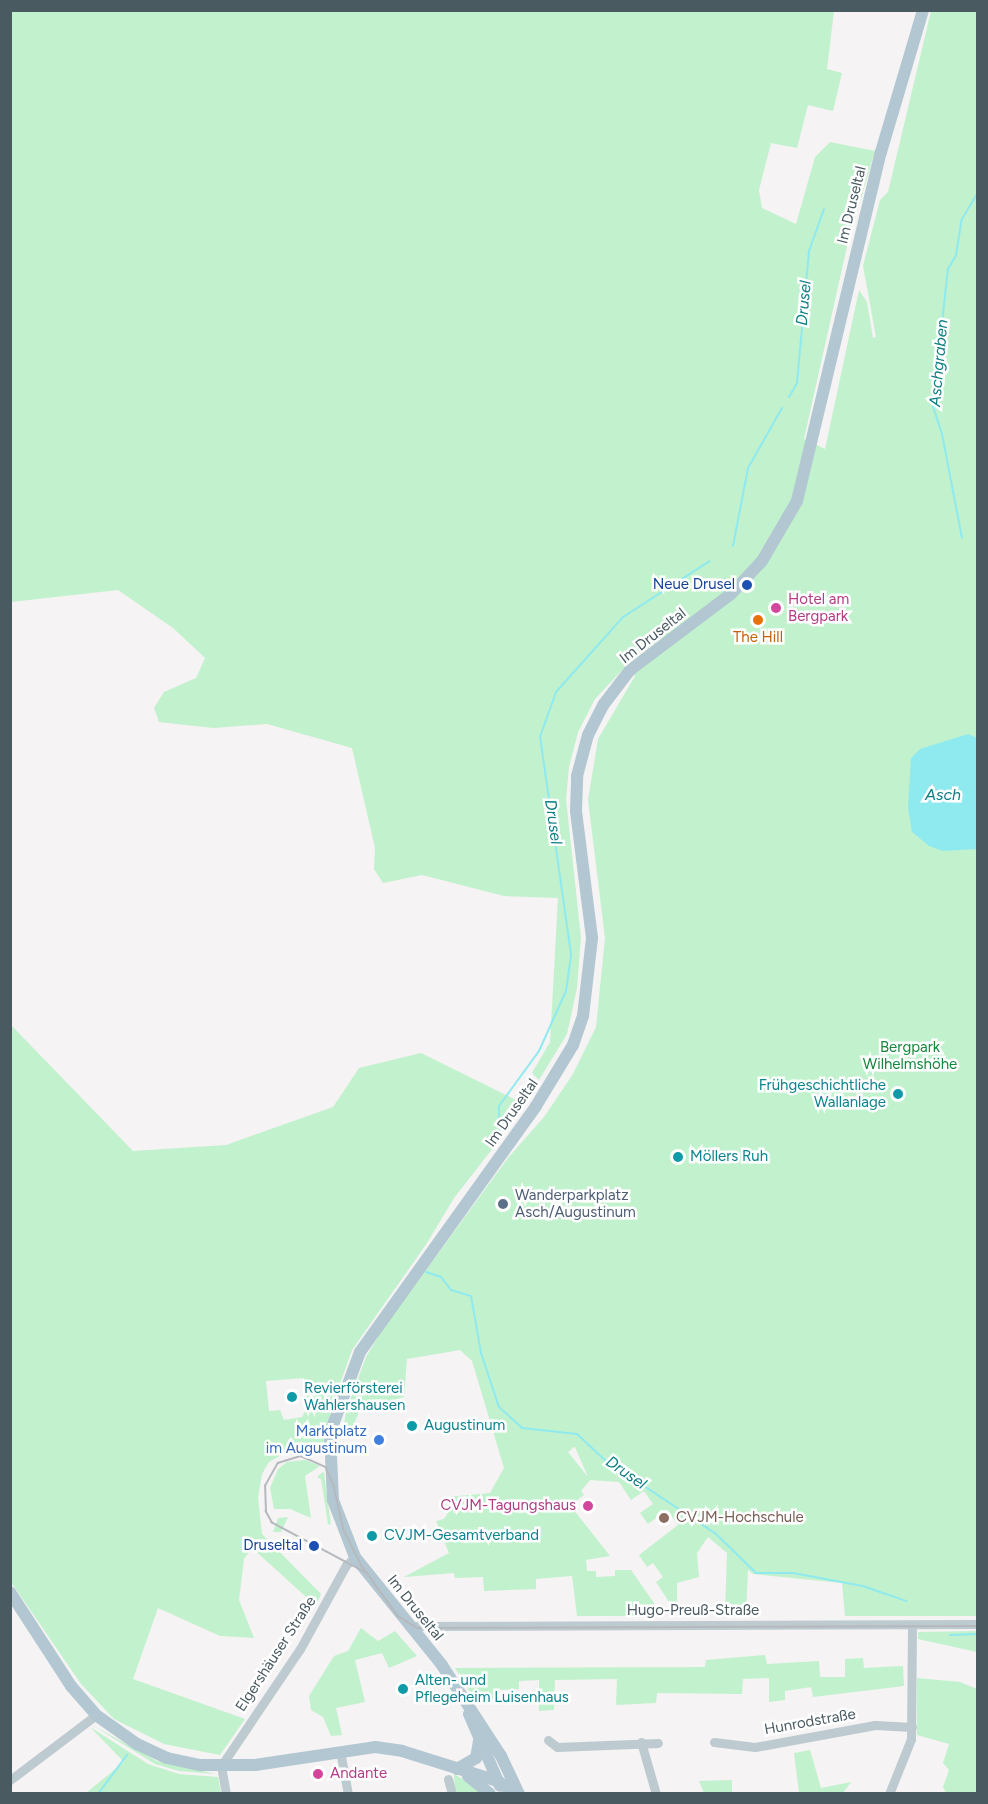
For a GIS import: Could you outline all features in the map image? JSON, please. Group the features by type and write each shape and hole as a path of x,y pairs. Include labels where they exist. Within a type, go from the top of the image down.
{"main road":[{"name":"Im Druseltal","path":"517,1794 501,1756 442,1665 355,1557 342,1530 333,1500 328,1453 341,1397 366,1342 522,1125 573,1045 583,1016 591,948 576,811 577,776 588,735 604,704 630,670 731,594 762,561 797,501 880,152 923,10"},
{"path":"10,1593 71,1686 96,1714 152,1752 185,1762 221,1766 255,1765 375,1747 402,1751 498,1781 517,1794"},
{"name":"Im Druseltal","path":"466,1704 477,1736 504,1794"},
{"path":"457,1769 476,1758 477,1736"},
{"path":"457,1769 490,1794"}],"street":[{"name":"Elgershäuser Straße","path":"221,1766 300,1649 346,1566 355,1557"},
{"name":"Hugo-Preuß-Straße","path":"409,1626 978,1624"},
{"path":"890,1794 903,1765 912,1727 912,1625"},
{"path":"10,1780 96,1714"},
{"name":"Hunrodstraße","path":"714,1742 754,1747 875,1725 912,1727"},
{"path":"548,1740 557,1747 658,1743"},
{"path":"641,1742 656,1794"},
{"path":"340,1751 348,1794"},
{"path":"221,1766 226,1794"},
{"path":"448,1779 452,1794"}],"green space":[{"name":"Bergpark Wilhelmshöhe","path":"10,11 834,11 827,69 842,73 833,111 808,105 797,148 771,143 759,190 762,208 796,224 815,157 830,142 875,151 848,242 804,439 825,449 859,290 867,302 873,338 876,337 863,266 880,200 888,192 931,11 977,11 977,1616 845,1616 842,1583 753,1574 748,1570 746,1613 725,1613 727,1553 708,1537 697,1553 699,1577 677,1583 677,1614 656,1582 663,1577 653,1563 647,1567 639,1555 678,1525 667,1510 648,1524 640,1513 653,1504 644,1491 631,1500 619,1482 590,1480 581,1491 584,1495 570,1505 610,1556 586,1560 587,1571 596,1571 596,1577 615,1576 615,1570 631,1570 663,1616 577,1616 572,1576 536,1579 536,1589 484,1591 483,1577 455,1578 454,1573 404,1577 449,1553 436,1521 444,1519 448,1513 447,1497 490,1493 504,1468 472,1361 460,1350 407,1359 404,1397 360,1409 349,1437 342,1438 346,1411 366,1357 385,1326 508,1158 544,1117 573,1074 596,1027 605,938 588,800 598,739 635,676 625,667 595,699 578,732 569,767 566,799 581,938 577,988 567,1034 539,1080 532,1073 550,1042 558,898 504,896 422,875 383,883 374,869 375,848 352,748 267,724 213,728 159,722 154,708 164,692 196,678 205,658 173,628 118,590 11,602","holes":["575,1447 588,1477 568,1452"]},
{"path":"10,1024 133,1151 226,1145 333,1107 359,1068 421,1053 516,1100 493,1148 454,1198 427,1243 352,1350 331,1409 323,1455 290,1450 269,1462 262,1474 258,1498 262,1534 321,1594 316,1606 252,1548 244,1559 239,1600 254,1638 220,1636 158,1608 133,1679 245,1719 220,1755 164,1744 114,1719 81,1684 11,1582","holes":["304,1378 307,1408 302,1417 284,1420 280,1410 269,1411 266,1381"]},
{"path":"305,1460 320,1466 305,1476 311,1518 290,1509 274,1509 270,1488 278,1469 287,1462"},
{"path":"323,1472 331,1525 328,1524 321,1479 317,1477"},
{"path":"288,1517 281,1532 273,1532 278,1518"},
{"path":"361,1628 378,1641 395,1631 417,1656 389,1668 382,1653 355,1660 365,1702 336,1708 342,1735 331,1736 323,1717 311,1710 309,1696 334,1656 348,1651"},
{"path":"977,1631 977,1652 918,1639 918,1632"},
{"path":"765,1655 767,1664 819,1661 820,1677 845,1677 845,1659 863,1658 864,1668 903,1666 904,1686 813,1697 811,1687 785,1691 785,1700 769,1702 769,1678 743,1679 742,1694 657,1693 656,1703 616,1705 617,1679 555,1680 554,1710 539,1711 539,1680 519,1681 519,1689 495,1690 495,1699 475,1700 455,1668 705,1667 706,1660"},
{"path":"917,1678 960,1682 977,1689 977,1793 946,1793 943,1787 949,1770 943,1763 949,1744 917,1735"},
{"path":"92,1725 157,1761 216,1774 179,1771 155,1764"},
{"path":"90,1727 148,1764 179,1774 218,1777 221,1793 86,1793 124,1762"},
{"path":"810,1750 821,1788 851,1782 843,1793 799,1793 794,1753"},
{"path":"454,1774 466,1781 484,1793 455,1793"},
{"path":"732,1780 732,1794 704,1793 699,1781"}],"water":[{"name":"Asch","path":"968,734 977,738 977,849 943,851 929,846 912,832 908,808 911,758 920,749"}],"waterway":[{"name":"Aschgraben","path":"962,538 942,434 933,406 948,269 956,255 962,219 978,192"},
{"name":"Drusel","path":"789,397 797,383 809,251 824,209"},
{"name":"Drusel","path":"733,546 748,468 782,408"},
{"name":"Drusel","path":"500,1139 499,1106 539,1051 566,991 571,954 540,737 556,692 623,617 710,561"},
{"name":"Drusel","path":"426,1272 441,1277 451,1290 471,1296 481,1353 499,1407 522,1428 577,1434 605,1460 715,1533 756,1573 793,1573 863,1586 906,1601"},
{"name":"Drusel","path":"950,1635 978,1634"},
{"path":"98,1794 127,1755"}],"tram line":[{"path":"368,1574 272,1523 266,1512 265,1486 278,1463 301,1456 326,1467 334,1486 344,1530 362,1566 398,1616 417,1628 978,1626"}],"place":[{"name":"Neue Drusel","path":"747,585"},
{"name":"Hotel am Bergpark","path":"776,608"},
{"name":"The Hill","path":"758,620"},
{"name":"Frühgeschichtliche Wallanlage","path":"898,1094"},
{"name":"Möllers Ruh","path":"678,1157"},
{"name":"Wanderparkplatz Asch/Augustinum","path":"503,1204"},
{"name":"Revierförsterei Wahlershausen","path":"292,1397"},
{"name":"Augustinum","path":"412,1426"},
{"name":"Marktplatz im Augustinum","path":"379,1440"},
{"name":"CVJM-Tagungshaus","path":"588,1506"},
{"name":"CVJM-Hochschule","path":"664,1518"},
{"name":"CVJM-Gesamtverband","path":"372,1536"},
{"name":"Druseltal","path":"314,1546"},
{"name":"Alten- und Pflegeheim Luisenhaus","path":"403,1689"},
{"name":"Andante","path":"318,1774"}]}
